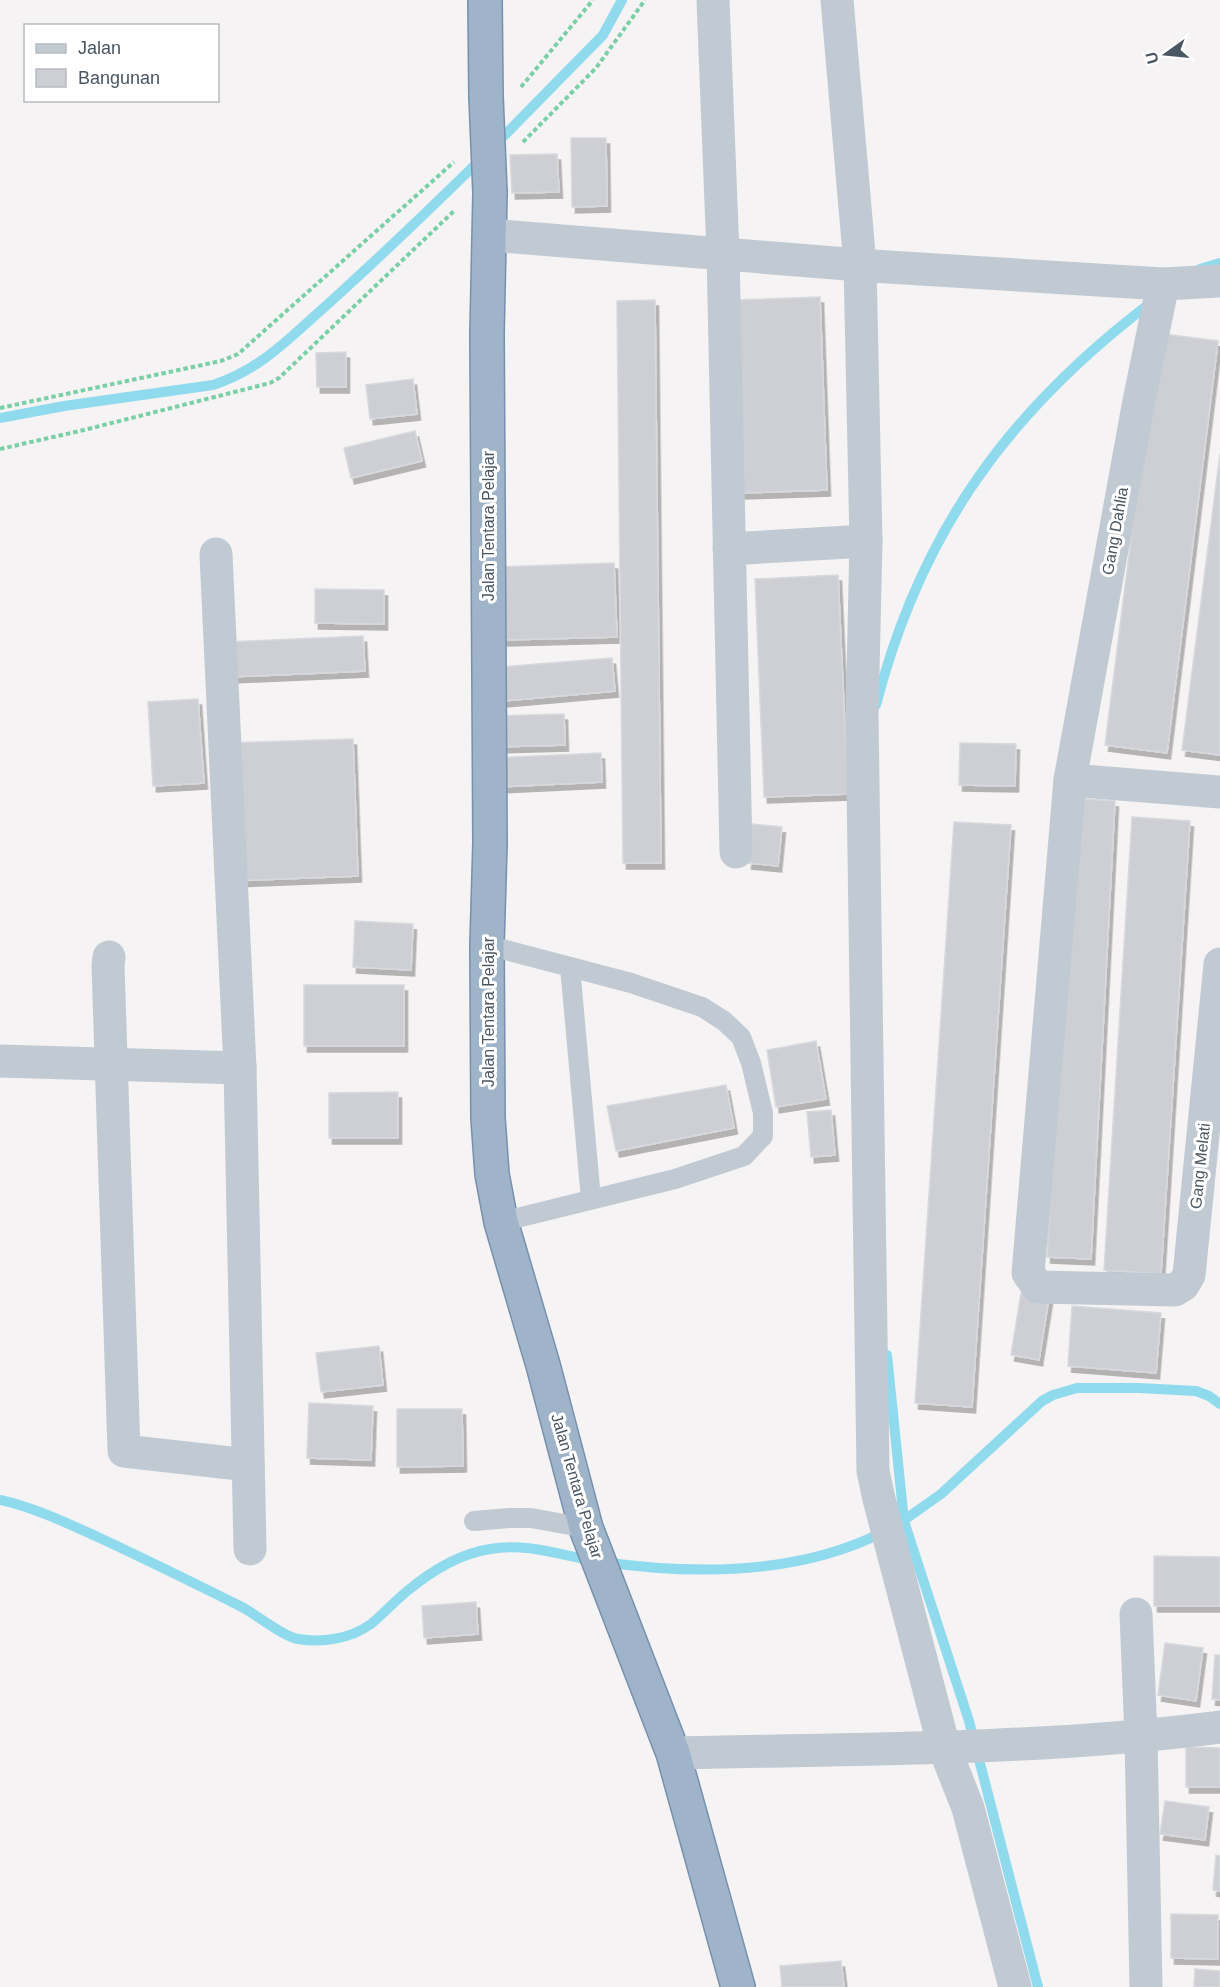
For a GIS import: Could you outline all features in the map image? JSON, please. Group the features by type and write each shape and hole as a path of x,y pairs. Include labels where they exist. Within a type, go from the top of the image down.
{"highway":[{"name":"Jalan Tentara Pelajar","path":"485,0 490,194 487,334 490,843 487,945 488,1118 492,1174 501,1222 543,1365 586,1528 673,1753 738,1987"}],"street":[{"path":"713,0 723,254 736,852"},
{"path":"837,0 860,265 866,541 862,716 873,1471 882,1510 955,1746 968,1808 1015,1987"},
{"path":"490,235 860,265 1163,284 1220,281"},
{"name":"Gang Dahlia","path":"1163,284 1138,401 1070,780 1029,1273 1038,1287 1175,1290"},
{"path":"729,549 866,541"},
{"path":"216,554 240,1068 250,1549"},
{"path":"1070,780 1220,792"},
{"path":"109,957 124,1451 248,1465"},
{"name":"Gang Melati","path":"1175,1290 1183,1285 1189,1275 1220,964"},
{"path":"0,1061 240,1068"},
{"path":"1136,1614 1146,1987"},
{"path":"673,1753 955,1746 1141,1737 1220,1727"}],"lane":[{"path":"487,945 631,983 702,1007 724,1021 741,1037 751,1062 764,1113 763,1136 744,1156 675,1179 501,1222"},
{"path":"570,967 591,1199"},
{"path":"474,1521 531,1518 586,1528"}],"path":[{"path":"518,91 593,0"},
{"path":"516,149 596,68 645,0"},
{"path":"0,408 221,360 237,354 455,160"},
{"path":"0,449 270,383 279,378 459,206"}],"building":[{"path":"571,138 606,138 607,206 572,207"},
{"path":"557,154 559,192 512,193 510,155"},
{"path":"820,297 827,490 741,493 735,300"},
{"path":"655,300 661,863 623,863 617,301"},
{"path":"1157,333 1218,341 1167,753 1105,745"},
{"path":"346,352 346,387 317,387 316,353"},
{"path":"413,379 417,414 370,419 366,385"},
{"path":"415,431 422,461 351,478 344,448"},
{"path":"1220,454 1220,755 1182,750"},
{"path":"614,563 617,637 500,640 498,567"},
{"path":"838,575 848,794 764,797 755,579"},
{"path":"315,589 384,590 384,624 315,623"},
{"path":"363,636 365,671 230,677 228,642"},
{"path":"612,658 615,691 502,701 500,667"},
{"path":"198,699 204,783 153,786 148,702"},
{"path":"564,714 565,745 494,747 493,716"},
{"path":"353,739 358,876 233,881 228,743"},
{"path":"960,743 1016,744 1015,786 959,785"},
{"path":"601,753 602,782 495,787 494,758"},
{"path":"1071,798 1115,801 1091,1259 1047,1257"},
{"path":"1132,817 1190,821 1161,1274 1104,1270"},
{"path":"954,822 1011,825 972,1407 915,1403"},
{"path":"752,824 782,827 778,866 748,863"},
{"path":"355,921 413,924 411,970 353,967"},
{"path":"304,985 404,985 404,1046 304,1046"},
{"path":"816,1041 826,1099 776,1107 767,1050"},
{"path":"726,1085 734,1128 616,1151 607,1106"},
{"path":"398,1092 398,1138 329,1138 329,1093"},
{"path":"831,1110 835,1155 811,1157 807,1112"},
{"path":"1021,1293 1049,1298 1039,1360 1011,1355"},
{"path":"1072,1306 1161,1313 1156,1373 1068,1366"},
{"path":"379,1346 383,1385 321,1392 316,1353"},
{"path":"309,1403 373,1406 371,1460 307,1458"},
{"path":"397,1409 462,1409 463,1466 397,1467"},
{"path":"1154,1556 1220,1557 1220,1606 1154,1606"},
{"path":"476,1602 478,1634 424,1638 422,1606"},
{"path":"1165,1643 1203,1648 1196,1701 1158,1695"},
{"path":"1215,1655 1220,1655 1220,1700 1212,1699"},
{"path":"1186,1747 1220,1748 1220,1787 1186,1787"},
{"path":"1165,1801 1209,1807 1205,1840 1160,1834"},
{"path":"1216,1855 1220,1856 1220,1891 1213,1890"},
{"path":"1171,1914 1218,1915 1218,1959 1171,1958"},
{"path":"841,1961 844,1987 782,1987 780,1966"},
{"path":"1195,1969 1220,1971 1220,1987 1194,1987"}],"waterway":[{"path":"494,146 603,35 622,0"},
{"path":"0,418 64,406 213,385 246,370 288,340 481,159"},
{"path":"1200,269 1220,263"},
{"path":"876,705 895,642 918,583 946,529 978,478 1014,430 1056,385 1102,342 1153,301"},
{"path":"887,1355 904,1521 969,1721 1038,1987"},
{"path":"900,1523 941,1494 1042,1401 1053,1395 1077,1388 1196,1391 1220,1404"},
{"path":"0,1500 39,1512 90,1533 240,1606 284,1634 307,1640 336,1639 363,1629 435,1570 478,1551 519,1547 589,1560 638,1566 710,1570 782,1564 817,1557 883,1532"}]}
